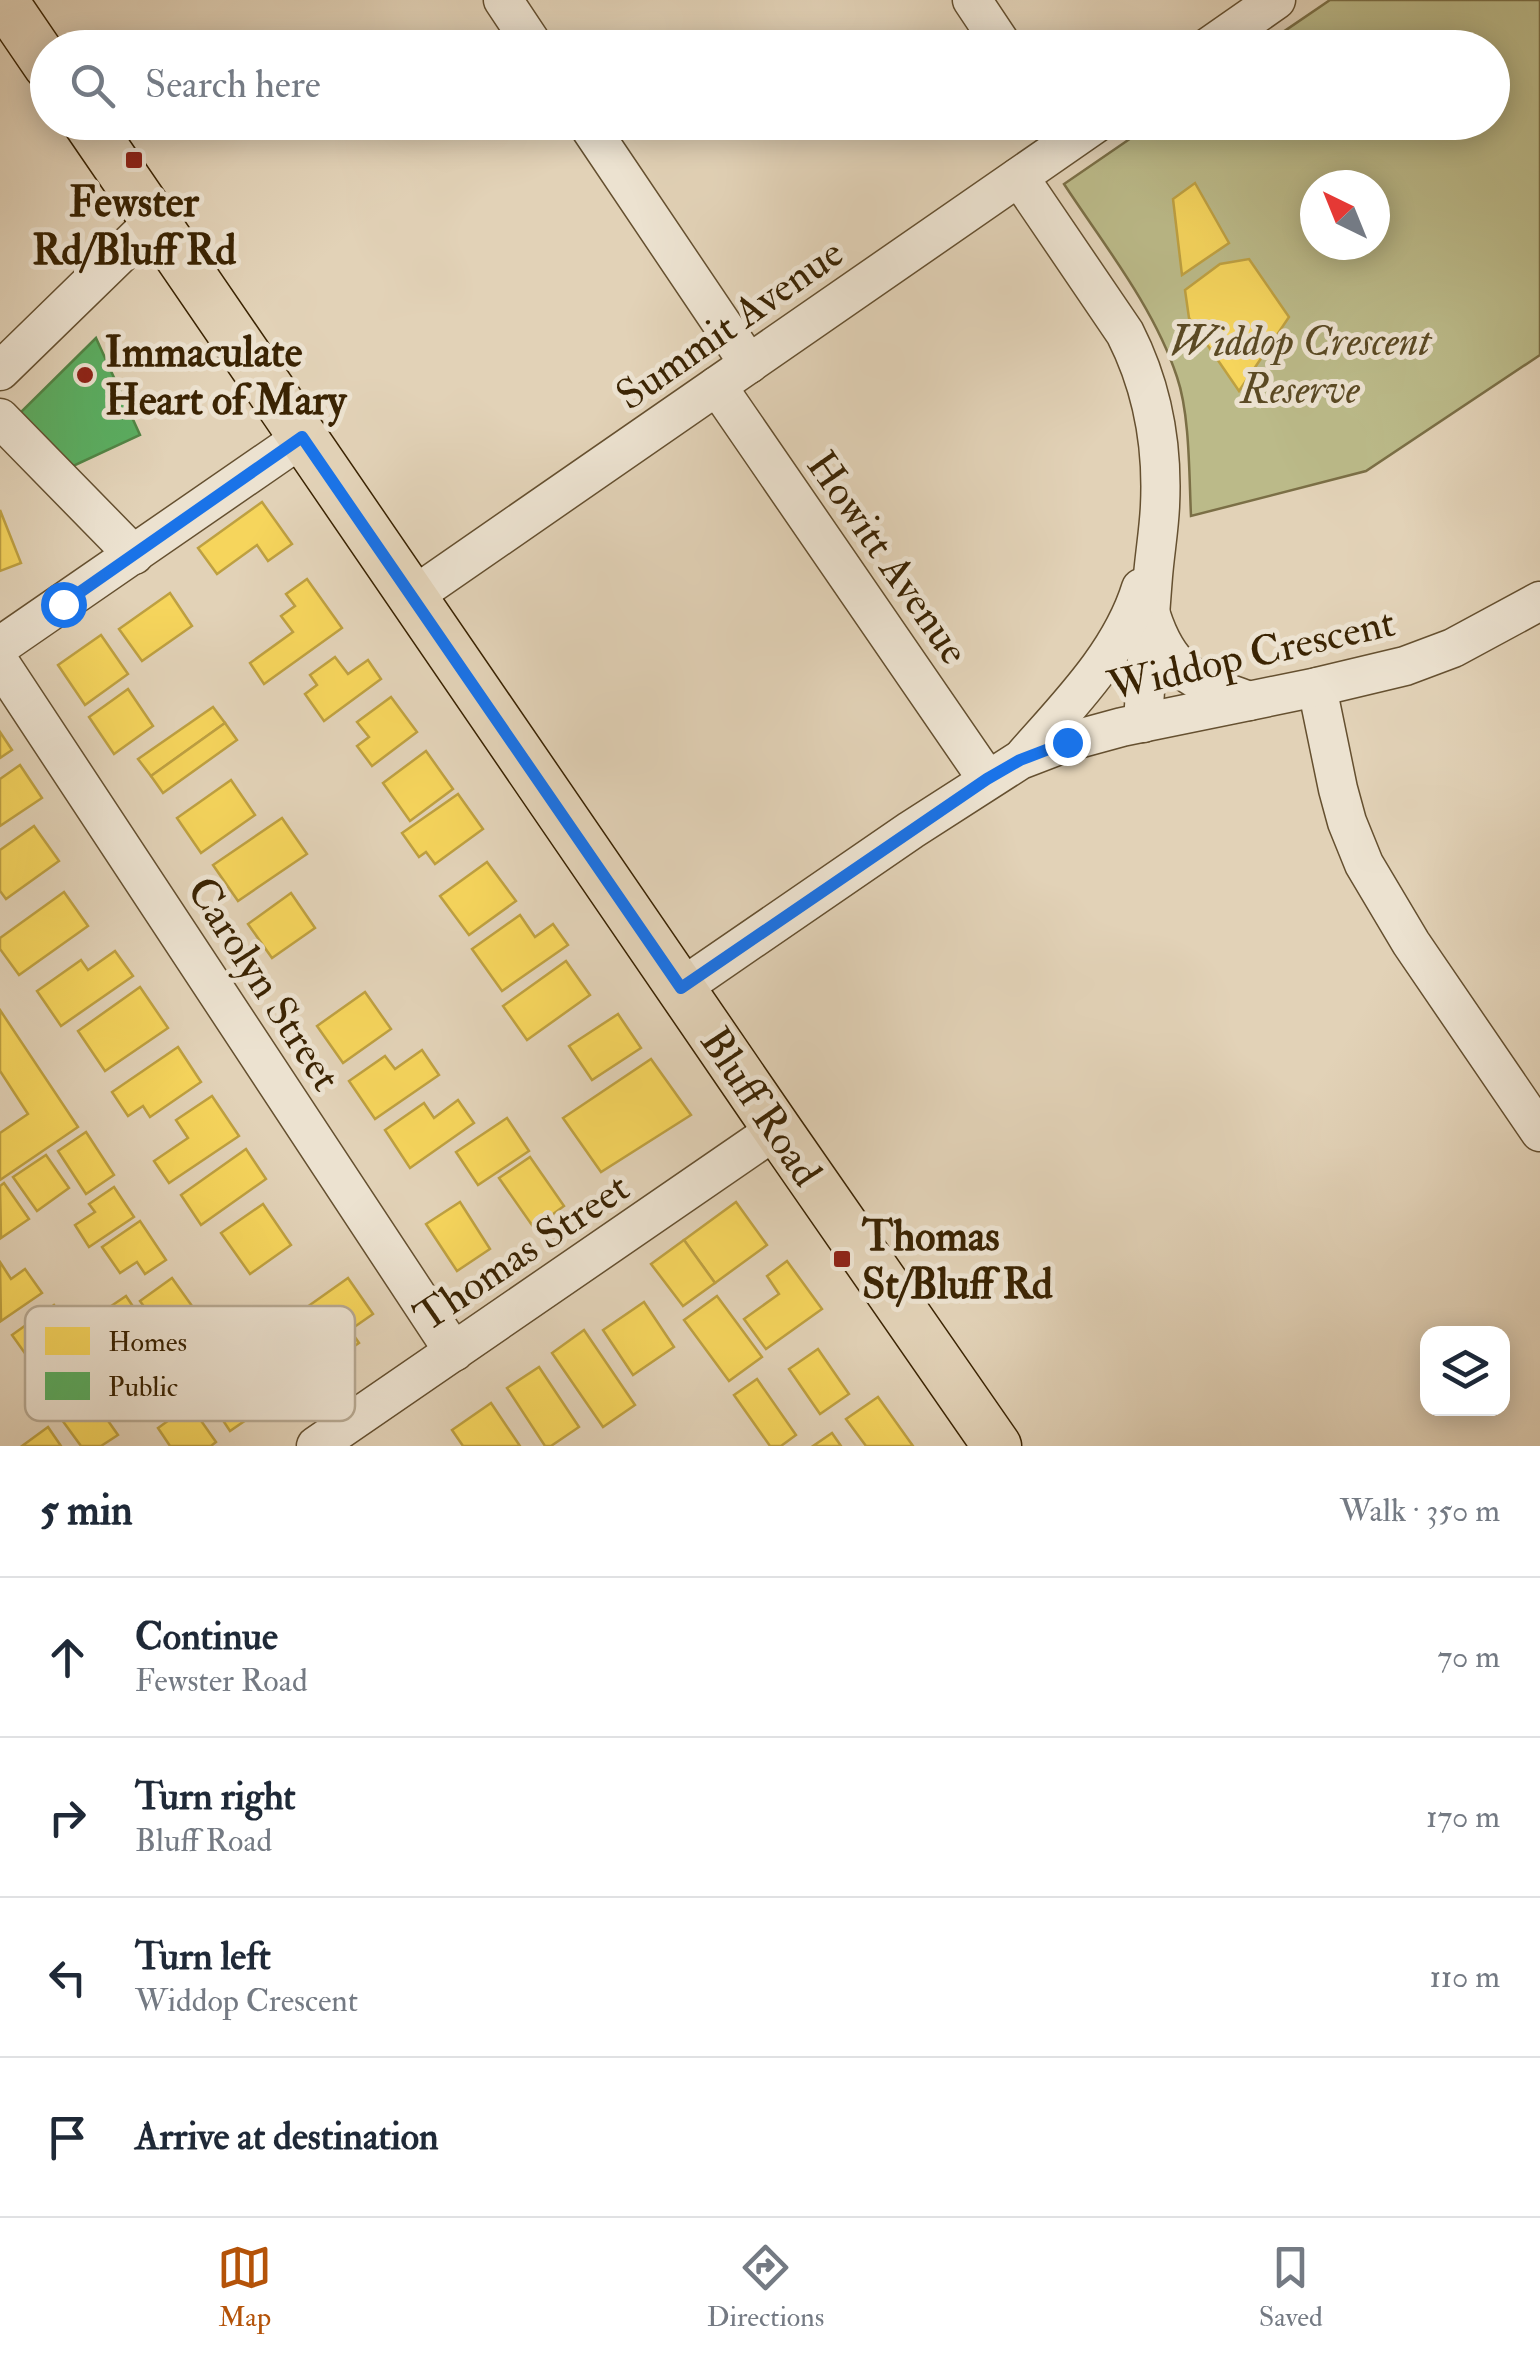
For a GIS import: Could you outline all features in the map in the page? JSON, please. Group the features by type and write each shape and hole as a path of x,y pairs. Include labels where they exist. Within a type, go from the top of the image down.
{"main road":[{"path":"2,0 30,40"},
{"name":"Bluff Road","path":"98,140 997,1446"}],"street":[{"path":"502,0 523,30"},
{"path":"972,0 992,30"},
{"path":"1232,30 1276,0"},
{"path":"598,140 750,364"},
{"name":"Summit Avenue","path":"412,597 1019,177 1061,140"},
{"path":"1019,177 1107,304 1139,360 1151,399 1162,473 1160,511 1142,611 1132,725"},
{"path":"0,371 154,221"},
{"name":"Howitt Avenue","path":"717,386 987,779"},
{"path":"0,418 134,555"},
{"path":"0,646 302,437"},
{"name":"Widdop Crescent","path":"681,988 1020,760 1067,742 1132,725 1317,687 1433,657 1540,601"},
{"path":"1142,611 1164,647 1188,675 1249,701"},
{"path":"1020,760 1082,691 1124,629 1142,611"},
{"name":"Carolyn Street","path":"0,662 454,1352"},
{"path":"1317,687 1338,789 1364,864 1411,943 1540,1132"},
{"name":"Thomas Street","path":"355,1419 777,1130"},
{"name":"Thomas Street","path":"316,1446 353,1421"}],"green space":[{"name":"Widdop Crescent Reserve","path":"1330,0 1540,0 1540,355 1366,471 1191,516 1188,445 1177,377 1155,326 1064,184 1128,140 1510,140 1510,30 1286,30"}],"building: Homes":[{"path":"1195,183 1229,243 1182,275 1173,199"},
{"path":"1249,259 1289,317 1239,391 1189,318 1185,290 1220,264"},
{"path":"262,502 292,544 268,561 257,545 217,574 198,548"},
{"path":"0,510 21,563 0,571"},
{"path":"307,579 342,628 264,684 250,663 293,632 281,616 295,606 286,594"},
{"path":"170,593 192,626 142,661 119,629"},
{"path":"101,635 128,674 85,705 58,665"},
{"path":"335,657 348,674 368,660 381,679 324,721 305,694 317,685 310,675"},
{"path":"128,689 153,726 114,754 89,717"},
{"path":"391,697 417,732 372,766 357,746 369,737 357,722"},
{"path":"213,707 225,723 151,776 138,759"},
{"path":"225,723 237,740 163,793 151,776"},
{"path":"0,732 12,750 0,758"},
{"path":"426,751 453,789 410,821 383,783"},
{"path":"20,765 42,798 0,826 0,779"},
{"path":"231,780 255,815 201,853 177,818"},
{"path":"458,794 483,829 435,864 426,852 419,857 402,833"},
{"path":"282,818 307,854 238,901 213,865"},
{"path":"34,826 59,861 6,899 0,891 0,850"},
{"path":"487,862 516,901 469,935 440,896"},
{"path":"64,892 88,926 19,975 0,949 0,938"},
{"path":"291,893 315,928 272,958 248,924"},
{"path":"520,915 535,937 553,924 568,945 502,991 472,949"},
{"path":"115,951 133,976 61,1026 37,991 81,960 88,970"},
{"path":"566,961 590,995 527,1040 503,1006"},
{"path":"140,987 168,1028 105,1071 78,1031"},
{"path":"365,992 391,1029 343,1063 317,1026"},
{"path":"0,1010 78,1127 0,1180 0,1133 28,1114 0,1071"},
{"path":"618,1014 641,1048 592,1080 569,1046"},
{"path":"178,1047 201,1082 150,1117 143,1106 128,1116 112,1092"},
{"path":"422,1050 439,1075 375,1119 349,1081 385,1056 395,1069"},
{"path":"651,1059 691,1115 601,1172 563,1118"},
{"path":"212,1096 239,1136 169,1183 154,1161 188,1138 176,1120"},
{"path":"458,1100 474,1123 410,1168 385,1130 424,1103 434,1118"},
{"path":"507,1118 529,1151 478,1185 456,1152"},
{"path":"86,1132 114,1175 86,1194 58,1151"},
{"path":"246,1149 266,1179 201,1225 181,1195"},
{"path":"46,1155 69,1188 37,1211 13,1177"},
{"path":"530,1157 564,1206 534,1228 499,1178"},
{"path":"4,1183 29,1219 1,1238 0,1186"},
{"path":"114,1187 134,1217 89,1247 75,1225 95,1212 89,1204"},
{"path":"460,1202 490,1249 457,1271 426,1224"},
{"path":"736,1202 767,1245 715,1283 684,1240"},
{"path":"263,1204 291,1245 250,1274 221,1233"},
{"path":"140,1221 166,1260 145,1274 137,1262 120,1273 102,1247"},
{"path":"684,1240 715,1283 683,1306 651,1264"},
{"path":"787,1261 822,1309 766,1349 744,1319 779,1294 767,1276"},
{"path":"0,1262 11,1279 25,1269 42,1293 1,1321"},
{"path":"172,1278 192,1306 144,1306 140,1301"},
{"path":"348,1278 373,1314 355,1327 355,1306 308,1306"},
{"path":"126,1296 133,1306 111,1306"},
{"path":"717,1296 762,1357 729,1381 684,1320"},
{"path":"644,1302 674,1347 633,1375 603,1330"},
{"path":"25,1326 25,1353 12,1335"},
{"path":"584,1330 635,1405 603,1427 552,1353"},
{"path":"818,1349 849,1394 820,1414 789,1369"},
{"path":"539,1367 579,1427 551,1446 545,1446 507,1388"},
{"path":"757,1379 796,1435 781,1446 770,1446 734,1395"},
{"path":"878,1397 913,1446 866,1446 846,1419"},
{"path":"491,1403 520,1446 463,1446 452,1430"},
{"path":"63,1421 108,1421 118,1435 101,1446 81,1446"},
{"path":"168,1421 201,1421 216,1442 211,1446 170,1446 158,1428"},
{"path":"223,1421 245,1421 230,1431"},
{"path":"48,1427 61,1446 22,1446"},
{"path":"832,1433 841,1446 813,1446"}],"building: Public":[{"name":"Immaculate Heart of Mary","path":"96,338 140,435 71,467 20,413"}],"place":[{"name":"Fewster Rd/Bluff Rd","path":"134,160"},
{"name":"Immaculate Heart of Mary","path":"85,375"},
{"name":"Thomas St/Bluff Rd","path":"842,1259"}],"route":[{"path":"63,604 302,437 681,988 987,779 1020,760 1067,742"}]}
